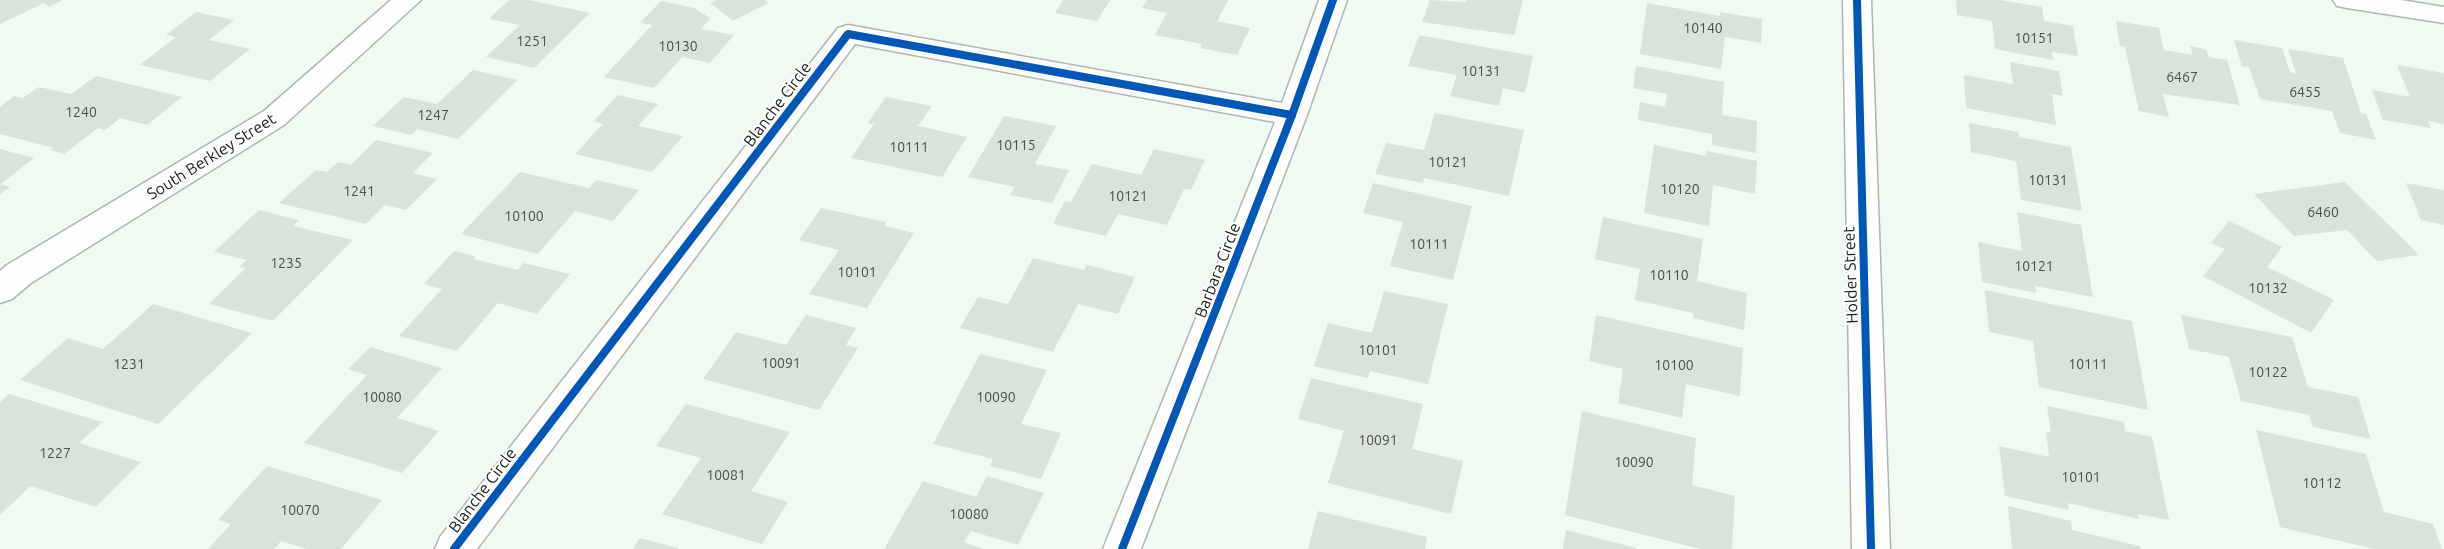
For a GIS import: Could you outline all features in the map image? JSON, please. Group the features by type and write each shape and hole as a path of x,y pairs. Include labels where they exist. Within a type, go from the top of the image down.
{"street":[{"name":"South Berkley Street","path":"0,290 19,274 274,118 407,0"},
{"name":"Barbara Circle","path":"1122,549 1292,115 1333,0"},
{"name":"Holder Street","path":"1857,0 1871,549"},
{"path":"2347,0 2444,15"},
{"name":"Blanche Circle","path":"454,549 848,34 1292,115"}],"building":[{"path":"0,0 63,0 49,7 44,3 0,24"},
{"path":"509,0 529,0 590,13 534,68 486,57 520,25 489,19"},
{"path":"716,0 765,0 768,3 733,21 710,3"},
{"path":"1063,0 1110,0 1097,21 1055,13"},
{"path":"1147,0 1228,0 1217,21 1250,28 1237,55 1200,48 1202,44 1155,35 1167,13 1142,8"},
{"path":"1430,0 1466,2 1467,0 1523,0 1514,35 1422,22"},
{"path":"1956,0 2000,0 2042,7 2044,21 2073,26 2078,56 2052,52 2053,60 1995,49 1992,21 1957,15"},
{"path":"661,1 694,8 710,18 701,29 734,35 710,63 682,57 654,88 604,77 652,25 640,23"},
{"path":"1647,3 1720,16 1720,12 1762,19 1761,43 1725,37 1721,69 1640,54"},
{"path":"196,12 234,20 209,40 250,49 210,81 140,65 176,37 166,35"},
{"path":"2116,21 2159,28 2164,50 2193,55 2190,46 2206,49 2209,57 2227,60 2240,105 2163,94 2169,117 2139,111 2125,47 2120,46"},
{"path":"1419,35 1533,56 1525,93 1503,88 1499,106 1450,96 1457,75 1408,66"},
{"path":"2234,40 2282,48 2290,72 2296,73 2288,49 2343,58 2361,113 2366,114 2376,140 2340,133 2332,111 2260,99 2249,67 2242,66"},
{"path":"2010,62 2059,71 2063,96 2052,94 2056,125 1966,108 1964,75 2013,84"},
{"path":"2397,65 2444,73 2444,124 2428,121 2431,128 2383,120 2372,90 2410,97"},
{"path":"1636,66 1724,82 1722,115 1757,121 1756,153 1712,145 1712,134 1638,120 1640,102 1665,107 1667,94 1633,88"},
{"path":"473,70 517,80 458,139 417,129 411,135 373,126 404,97 437,104"},
{"path":"96,76 182,97 147,125 120,118 105,130 98,128 64,154 50,150 54,148 0,134 0,107 14,96 23,98 39,87 71,94"},
{"path":"618,95 658,104 638,126 683,136 652,172 575,154 603,124 594,121"},
{"path":"886,97 932,106 918,126 967,137 942,177 851,158 874,124 868,123"},
{"path":"1435,113 1524,130 1509,196 1424,178 1423,183 1375,174 1386,143 1424,150"},
{"path":"1004,116 1056,126 1035,164 1069,170 1052,203 1010,195 1015,187 968,177"},
{"path":"1969,123 2018,132 2019,137 2071,147 2082,211 2021,200 2016,161 1971,152"},
{"path":"376,140 433,153 413,173 437,179 406,210 385,205 366,224 279,203 316,170 327,172 338,162 351,165"},
{"path":"1654,145 1706,156 1707,151 1757,161 1755,194 1713,185 1709,226 1644,213"},
{"path":"0,149 34,158 1,184 10,187 0,194"},
{"path":"1154,149 1205,160 1191,190 1184,189 1167,225 1118,214 1106,236 1053,224 1065,201 1071,202 1092,164 1141,175"},
{"path":"520,172 589,188 596,180 639,190 613,221 575,211 538,254 461,234"},
{"path":"2345,182 2419,255 2377,261 2347,230 2294,236 2254,194"},
{"path":"1373,183 1472,206 1453,280 1390,266 1403,222 1363,213"},
{"path":"2406,183 2444,190 2444,225 2421,220"},
{"path":"821,208 886,222 885,226 914,233 867,308 809,294 839,250 799,240"},
{"path":"259,210 299,220 293,226 353,240 273,321 209,304 246,268 239,267 247,260 214,252"},
{"path":"2017,212 2081,225 2093,297 2035,286 2036,293 1982,282 1978,242 2022,251"},
{"path":"1603,217 1703,239 1697,281 1747,293 1744,330 1693,318 1693,313 1635,300 1640,269 1595,259"},
{"path":"2229,221 2282,247 2267,267 2334,300 2311,333 2203,276 2225,249 2211,243"},
{"path":"454,251 475,256 473,259 518,270 523,263 570,274 537,314 498,303 457,351 399,336 442,289 424,284"},
{"path":"1033,258 1084,270 1087,265 1135,277 1118,314 1078,304 1053,352 960,328 978,297 1008,304"},
{"path":"1985,290 2132,321 2148,410 2039,387 2033,341 1989,332"},
{"path":"1384,291 1448,304 1428,384 1370,371 1368,378 1314,366 1328,323 1372,333"},
{"path":"153,304 252,333 158,424 20,380 68,338 103,349"},
{"path":"806,315 856,328 846,345 858,348 819,410 703,379 736,332 786,345"},
{"path":"1596,315 1743,348 1740,396 1686,384 1682,418 1618,403 1623,369 1589,361"},
{"path":"2181,315 2292,337 2308,387 2358,397 2371,439 2313,427 2309,415 2241,401 2229,357 2189,349"},
{"path":"370,347 442,368 397,418 439,431 402,473 304,443 367,375 348,369"},
{"path":"980,354 1047,370 1021,424 1061,433 1041,479 990,466 993,459 933,444"},
{"path":"1311,378 1423,404 1412,449 1463,461 1451,514 1328,483 1344,431 1298,419"},
{"path":"9,394 102,422 79,443 141,462 96,507 30,486 0,515 0,402"},
{"path":"686,404 790,432 751,491 788,502 762,544 662,514 701,458 656,446"},
{"path":"2047,406 2124,422 2125,431 2152,437 2169,520 2138,514 2139,519 2068,503 2069,510 2005,496 1999,446 2049,457 2046,431 2051,433"},
{"path":"1582,411 1696,438 1692,485 1735,496 1732,549 1701,549 1565,515"},
{"path":"2256,430 2366,454 2384,512 2433,524 2442,549 2375,549 2280,527"},
{"path":"267,466 382,500 341,549 307,549 281,541 274,549 208,549 231,524 218,520"},
{"path":"987,476 1044,493 1018,545 971,531 964,542 984,549 884,549 923,481 976,497"},
{"path":"2008,506 2071,521 2072,530 2140,546 2141,549 2012,549"},
{"path":"1318,511 1427,537 1425,549 1308,549"},
{"path":"1566,530 1636,548 1636,549 1563,549"},
{"path":"640,538 678,548 678,549 633,549"}],"cycle path":[{"path":"1122,549 1292,115 1333,0"},
{"path":"1857,0 1871,549"},
{"path":"454,549 848,34 1292,115"}]}
